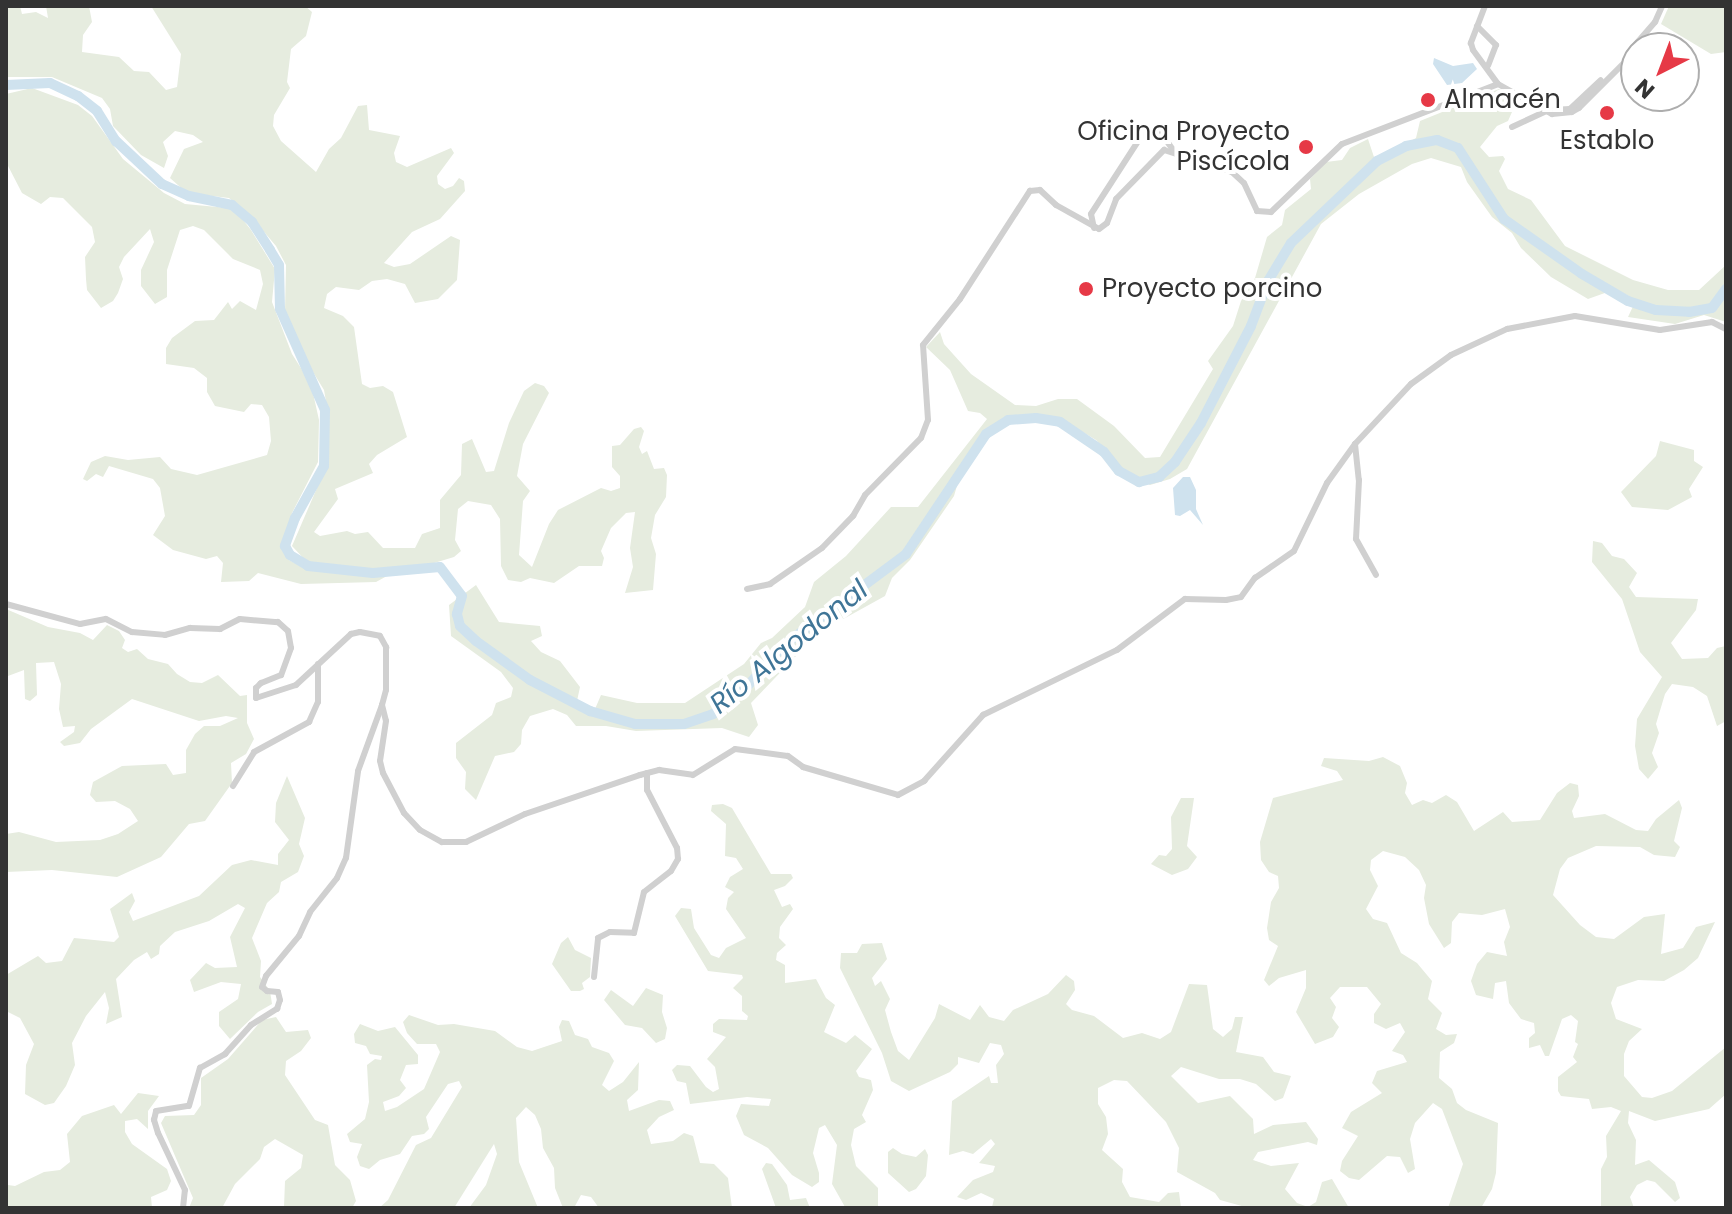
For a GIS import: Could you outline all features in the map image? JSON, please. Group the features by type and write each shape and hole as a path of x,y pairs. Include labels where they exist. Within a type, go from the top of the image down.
{"street":[{"path":"1485,6 1471,43 1473,50 1488,66 1498,84 1547,111 1572,112 1579,108 1620,66"},
{"path":"1648,32 1665,6"},
{"path":"1477,26 1496,45 1488,66"},
{"path":"1512,127 1547,111 1570,109 1620,62"},
{"path":"747,589 770,584 822,548 853,516 865,495 921,438 928,420 923,345 969,287 1030,191 1040,190 1050,201 1094,228 1103,227 1116,199 1164,150 1239,176 1257,211 1271,212 1289,199 1330,152 1342,144 1498,84"},
{"path":"1094,228 1091,214 1146,129 1157,127 1175,153"},
{"path":"382,705 386,721 380,761 387,785 396,803 420,830 442,842 466,842 525,814 647,773 659,770 693,775 725,753 746,749 788,756 803,767 890,794 909,790 944,762 970,726 983,715 1117,650 1185,599 1226,600 1241,597 1255,578 1294,551 1327,483 1355,444 1411,384 1451,355 1507,329 1585,315 1611,323 1623,321 1660,330 1712,322 1726,329"},
{"path":"1355,444 1359,480 1356,539 1376,575"},
{"path":"6,604 80,624 106,619 132,632 165,635 190,628 220,629 240,619 278,622 288,631 291,648 281,675 261,683 256,688 256,698 296,685 351,634 360,632 380,636 386,647 386,690 358,771 346,858 337,878 310,912 299,936 266,976 262,987 278,992 280,1000 277,1009 251,1025 225,1054 200,1068 189,1106 156,1111 154,1120 158,1133 185,1190 183,1208"},
{"path":"233,786 254,752 309,722 318,702 318,664"},
{"path":"594,977 598,938 617,931 634,933 644,892 671,871 678,859 677,848 647,790 647,773"}],"shaded area":[{"path":"6,6 20,6 22,14 36,12 48,18 46,6 89,6 92,22 83,35 82,52 119,57 134,71 149,72 166,90 177,87 181,54 151,6 305,6 312,12 306,36 291,49 287,82 290,88 274,115 273,126 281,141 316,172 329,149 341,138 358,106 367,105 369,130 400,136 394,153 396,162 407,167 451,148 454,153 437,176 438,184 445,189 453,186 459,178 464,181 465,191 440,219 412,232 384,263 394,267 410,264 451,236 460,240 457,280 438,299 415,303 405,284 387,279 372,281 359,290 336,287 327,294 324,308 343,316 354,327 362,384 370,388 383,386 393,392 407,437 377,455 369,464 373,473 335,489 338,499 314,532 320,536 347,531 355,534 368,532 383,548 415,548 422,534 440,528 440,500 461,475 462,444 472,439 486,472 494,471 509,423 524,391 535,383 544,386 549,393 523,444 517,476 530,491 523,501 519,555 532,567 558,510 601,488 611,491 620,488 620,476 612,467 612,446 620,445 634,429 641,427 644,431 639,447 642,454 647,451 654,469 664,468 667,475 666,497 655,515 651,538 656,554 653,590 625,593 633,567 630,548 635,512 626,513 611,528 601,551 604,558 602,566 579,566 554,583 530,578 521,582 508,580 501,566 500,519 491,505 468,501 458,509 455,540 461,551 454,557 424,566 373,570 307,562 292,546 326,467 327,407 324,390 302,354 285,311 286,265 276,246 249,214 229,198 187,193 170,178 184,149 203,142 193,135 175,131 163,142 168,156 164,168 141,155 113,126 110,109 102,98 52,77 6,77"},
{"path":"1669,6 1726,6 1726,52 1711,54 1700,47 1700,32 1674,32 1661,24"},
{"path":"32,88 78,105 92,116 123,159 164,193 185,204 228,208 240,216 251,230 275,269 272,302 292,354 311,384 319,420 318,462 292,513 282,549 289,560 302,567 385,573 387,576 376,582 301,584 258,573 249,581 221,582 223,563 217,556 206,559 173,550 153,535 165,516 160,488 153,479 109,466 103,477 96,474 87,481 83,479 91,462 105,456 128,460 160,457 171,469 197,475 267,455 271,441 269,417 262,405 251,404 244,412 215,406 207,392 207,378 194,368 166,364 166,348 172,338 195,321 214,320 228,302 232,309 240,301 256,310 263,284 260,270 233,259 204,230 193,226 180,230 167,270 167,297 155,304 141,286 141,270 154,242 150,229 124,257 119,267 123,279 118,293 113,301 101,308 87,290 85,257 95,242 92,227 63,198 50,197 41,204 22,193 6,162 6,94"},
{"path":"1499,89 1513,95 1509,107 1512,112 1508,121 1497,126 1480,147 1489,157 1503,156 1505,159 1499,171 1508,189 1531,200 1565,246 1633,280 1668,290 1699,290 1726,265 1726,322 1704,315 1675,324 1628,317 1636,300 1616,289 1588,299 1551,277 1521,248 1512,233 1492,217 1467,182 1461,167 1431,158 1412,164 1359,194 1321,224 1187,469 1170,479 1150,485 1127,474 1096,440 1068,423 1035,416 1008,420 985,434 963,465 954,496 910,560 892,578 885,596 818,633 751,703 758,725 749,737 722,728 636,731 606,726 576,726 567,715 553,709 530,716 522,730 521,744 514,752 495,756 476,800 465,789 466,772 456,758 456,743 492,715 496,703 511,697 513,688 501,672 451,636 449,605 476,585 499,622 540,626 542,636 531,641 541,652 560,661 580,687 577,701 595,709 601,695 637,703 685,703 744,664 761,643 772,638 805,607 814,582 846,556 891,507 918,507 987,419 980,413 968,411 950,370 926,347 940,332 944,344 971,374 1015,405 1036,406 1058,399 1077,399 1114,426 1145,458 1160,457 1213,369 1208,361 1233,326 1241,301 1255,278 1267,237 1282,225 1285,210 1311,189 1310,179 1326,162 1342,160 1350,148 1368,139 1375,160 1416,138 1420,121"},
{"path":"1660,441 1694,450 1694,461 1703,467 1689,489 1692,497 1668,510 1632,507 1621,492 1656,456"},
{"path":"1593,541 1602,543 1612,556 1624,559 1637,573 1629,587 1636,597 1698,599 1696,610 1671,643 1682,659 1708,658 1717,648 1726,646 1726,721 1717,726 1707,696 1693,687 1672,684 1665,694 1656,724 1659,733 1652,753 1658,767 1648,779 1639,769 1635,746 1637,719 1662,677 1640,652 1622,599 1592,562"},
{"path":"6,609 48,627 80,633 93,640 107,625 119,631 125,640 122,648 128,652 137,649 148,659 168,664 190,682 202,683 218,675 240,696 247,695 247,723 254,739 246,754 231,763 232,783 205,821 189,824 161,857 117,877 52,870 6,872 6,834 19,832 56,842 100,840 118,834 138,821 130,809 115,801 96,802 90,795 93,782 122,766 166,764 173,775 186,773 186,750 195,734 204,726 220,726 238,718 226,716 199,721 132,699 91,729 80,743 64,746 60,742 74,732 75,726 63,727 59,709 61,684 54,662 36,663 37,695 30,701 25,699 24,670 8,676 6,680"},
{"path":"1383,757 1400,766 1407,783 1405,793 1412,805 1423,800 1432,803 1446,795 1457,802 1474,831 1503,812 1512,822 1540,820 1557,793 1570,783 1578,785 1579,796 1572,811 1574,818 1605,814 1636,830 1648,831 1656,819 1679,800 1682,808 1674,841 1680,847 1675,857 1654,855 1640,847 1596,846 1568,858 1560,869 1553,895 1580,925 1596,937 1614,939 1644,917 1665,914 1661,954 1683,948 1696,927 1715,922 1698,958 1684,970 1664,981 1638,980 1617,987 1611,1003 1616,1019 1642,1029 1629,1041 1624,1054 1624,1076 1642,1097 1652,1098 1672,1091 1726,1047 1726,1094 1709,1109 1655,1121 1629,1111 1628,1123 1636,1140 1635,1165 1649,1160 1675,1182 1680,1198 1675,1202 1655,1182 1647,1180 1637,1185 1630,1197 1634,1208 1601,1208 1601,1169 1607,1157 1606,1136 1621,1111 1611,1107 1592,1109 1589,1099 1561,1096 1558,1091 1558,1077 1577,1062 1573,1057 1578,1044 1575,1042 1578,1021 1571,1015 1562,1019 1549,1056 1545,1056 1540,1045 1529,1048 1529,1038 1535,1033 1534,1023 1521,1019 1509,1003 1506,981 1495,983 1493,999 1476,995 1471,981 1477,964 1487,952 1507,956 1504,942 1510,927 1505,909 1482,915 1459,913 1452,922 1451,943 1444,948 1429,924 1424,898 1426,885 1419,870 1405,857 1383,851 1371,860 1370,870 1378,886 1366,909 1373,919 1387,923 1401,953 1417,963 1432,981 1428,999 1442,1013 1436,1029 1446,1035 1457,1034 1454,1043 1440,1052 1439,1078 1452,1089 1457,1103 1466,1110 1498,1123 1496,1173 1492,1189 1481,1208 1448,1208 1463,1164 1442,1109 1433,1103 1415,1123 1410,1139 1415,1169 1408,1173 1400,1157 1387,1156 1359,1180 1349,1178 1340,1171 1342,1161 1358,1136 1342,1128 1351,1112 1382,1093 1372,1083 1377,1071 1407,1062 1403,1055 1392,1051 1405,1032 1400,1023 1386,1029 1374,1023 1374,1014 1381,1004 1367,987 1340,987 1330,998 1336,1007 1332,1018 1339,1027 1333,1037 1315,1044 1296,1012 1306,988 1306,970 1279,978 1269,986 1264,980 1278,946 1269,940 1267,928 1271,902 1279,888 1278,876 1269,872 1261,860 1260,842 1273,798 1343,780 1337,771 1321,766 1324,758 1369,761"},
{"path":"287,776 305,818 299,844 304,856 298,872 281,882 279,892 267,903 252,938 261,961 260,977 270,991 272,1004 258,1012 230,1039 219,1026 219,1012 238,999 241,984 221,982 194,992 190,980 206,963 215,968 237,967 230,937 245,908 238,904 209,921 175,932 160,946 159,954 151,959 147,952 134,960 116,979 122,1017 106,1024 109,1008 105,992 86,1016 72,1043 75,1065 54,1103 45,1105 25,1094 26,1065 34,1044 20,1018 6,1011 6,975 38,956 46,963 62,961 74,938 114,942 119,937 110,909 132,893 135,901 129,912 133,921 199,896 232,865 251,860 278,865 278,854 289,840 275,822 276,803"},
{"path":"1181,798 1194,798 1187,846 1197,857 1188,869 1172,875 1151,864 1159,855 1166,856 1172,849 1171,817"},
{"path":"723,804 732,808 771,874 791,874 793,878 785,886 774,890 782,907 790,904 793,909 780,927 779,938 786,945 777,953 776,960 785,965 785,983 816,979 826,998 835,1005 824,1032 846,1043 855,1035 872,1049 856,1071 859,1077 871,1080 873,1090 862,1115 866,1122 854,1129 851,1145 856,1166 878,1188 878,1208 845,1207 832,1184 837,1145 825,1125 819,1128 813,1153 819,1182 812,1187 792,1175 768,1148 744,1135 736,1116 741,1104 769,1106 771,1099 747,1097 690,1104 686,1083 677,1081 672,1070 677,1065 690,1066 706,1087 713,1092 719,1089 715,1067 707,1059 726,1037 713,1032 713,1024 719,1019 747,1020 748,1016 742,1011 742,996 733,988 743,978 742,975 708,971 675,916 681,908 691,909 694,928 711,955 719,958 726,948 746,938 726,909 728,898 734,892 725,887 730,877 743,869 736,858 725,856 726,824 711,811 712,805"},
{"path":"568,937 575,950 591,958 590,977 582,983 584,989 580,991 571,991 552,964 561,943"},
{"path":"882,943 887,959 872,978 875,986 881,981 890,999 885,1010 891,1032 898,1051 909,1060 935,1018 939,1004 970,1020 980,1005 989,1017 1004,1021 1013,1010 1048,994 1066,975 1074,981 1075,990 1066,1004 1072,1010 1094,1016 1123,1038 1142,1033 1160,1039 1171,1032 1189,984 1207,985 1213,1029 1223,1037 1232,1029 1235,1017 1243,1017 1236,1052 1263,1057 1274,1072 1291,1076 1283,1098 1275,1101 1256,1084 1240,1079 1219,1079 1181,1067 1171,1076 1198,1103 1230,1096 1253,1119 1254,1134 1273,1125 1306,1122 1318,1139 1317,1145 1308,1142 1258,1152 1253,1160 1271,1166 1299,1163 1285,1189 1297,1203 1308,1207 1316,1202 1322,1182 1332,1179 1349,1208 1249,1208 1220,1200 1215,1193 1177,1172 1179,1148 1166,1122 1127,1081 1114,1080 1098,1088 1098,1104 1106,1117 1108,1134 1102,1150 1123,1169 1122,1182 1130,1197 1159,1202 1168,1193 1179,1192 1181,1208 970,1208 992,1207 994,1199 981,1193 966,1200 957,1197 973,1180 993,1172 995,1166 979,1163 995,1144 991,1139 973,1154 963,1151 949,1155 952,1101 989,1076 991,1083 998,1083 996,1065 1004,1054 1001,1045 990,1043 979,1063 958,1057 958,1064 950,1072 909,1091 891,1081 882,1053 840,968 841,953 857,953 862,944"},
{"path":"646,988 663,995 662,1012 667,1028 665,1039 656,1043 642,1028 625,1025 604,1000 611,990 633,1006"},
{"path":"409,1015 438,1025 454,1024 495,1031 517,1047 532,1051 562,1041 559,1027 562,1020 569,1021 575,1035 588,1039 592,1047 609,1053 614,1061 602,1085 609,1091 623,1082 639,1062 638,1090 627,1100 629,1111 659,1100 670,1101 674,1110 659,1117 647,1130 651,1144 673,1141 684,1133 693,1136 700,1163 714,1164 728,1178 732,1208 599,1208 591,1197 581,1195 575,1206 563,1208 555,1188 554,1168 543,1148 541,1129 535,1115 526,1107 516,1118 519,1162 538,1208 469,1208 486,1185 497,1154 494,1144 454,1208 379,1208 388,1200 416,1145 431,1138 462,1087 459,1081 448,1084 426,1117 429,1129 424,1134 412,1136 400,1154 380,1160 369,1169 360,1166 357,1157 362,1144 350,1142 347,1134 365,1119 369,1102 367,1065 375,1059 381,1060 382,1056 370,1054 366,1046 355,1043 354,1034 360,1024 378,1031 395,1027 418,1055 418,1064 406,1065 400,1080 406,1088 399,1096 383,1102 385,1111 397,1107 424,1089 440,1052 436,1044 417,1044 407,1033 403,1022"},
{"path":"276,1017 286,1032 308,1030 311,1038 301,1051 286,1061 285,1075 315,1120 328,1125 335,1165 350,1180 356,1201 352,1208 284,1207 285,1181 301,1168 303,1155 275,1139 264,1147 260,1159 235,1184 222,1208 189,1208 193,1198 161,1123 165,1116 194,1115 201,1105 201,1078 228,1059 262,1020"},
{"path":"138,1093 159,1096 148,1111 148,1129 137,1119 125,1121 125,1132 132,1144 167,1169 171,1181 167,1190 151,1197 152,1208 6,1208 6,1181 8,1185 15,1186 44,1172 60,1170 70,1162 67,1134 82,1116 114,1105 121,1114"},
{"path":"893,1148 916,1157 925,1149 928,1155 926,1176 916,1189 909,1192 888,1173 888,1152"},
{"path":"766,1163 772,1164 787,1185 790,1200 806,1198 810,1208 776,1208 762,1169"}],"water":[{"path":"1434,58 1453,66 1473,63 1477,69 1462,83 1447,85 1433,64"},
{"path":"1183,477 1190,477 1196,490 1196,509 1203,525 1190,510 1180,516 1175,515 1173,488"}],"waterway":[{"name":"Río Algodonal","path":"6,85 50,83 78,96 97,111 116,141 162,184 189,196 232,205 252,222 270,250 279,265 280,309 325,410 324,466 295,518 285,546 290,555 308,566 373,573 440,567 462,596 457,614 460,626 476,641 530,680 590,711 635,724 684,724 713,714 744,690 784,645 906,554 986,434 1008,420 1036,418 1060,422 1104,452 1119,471 1139,482 1159,477 1175,462 1201,423 1251,326 1268,281 1291,243 1377,161 1406,146 1437,140 1458,148 1504,219 1582,274 1628,301 1656,310 1689,312 1712,308 1726,289"}],"place":[{"name":"Almacén","path":"1428,100"},
{"name":"Establo","path":"1607,113"},
{"name":"Oficina Proyecto Piscícola","path":"1306,147"},
{"name":"Proyecto porcino","path":"1086,289"}]}
